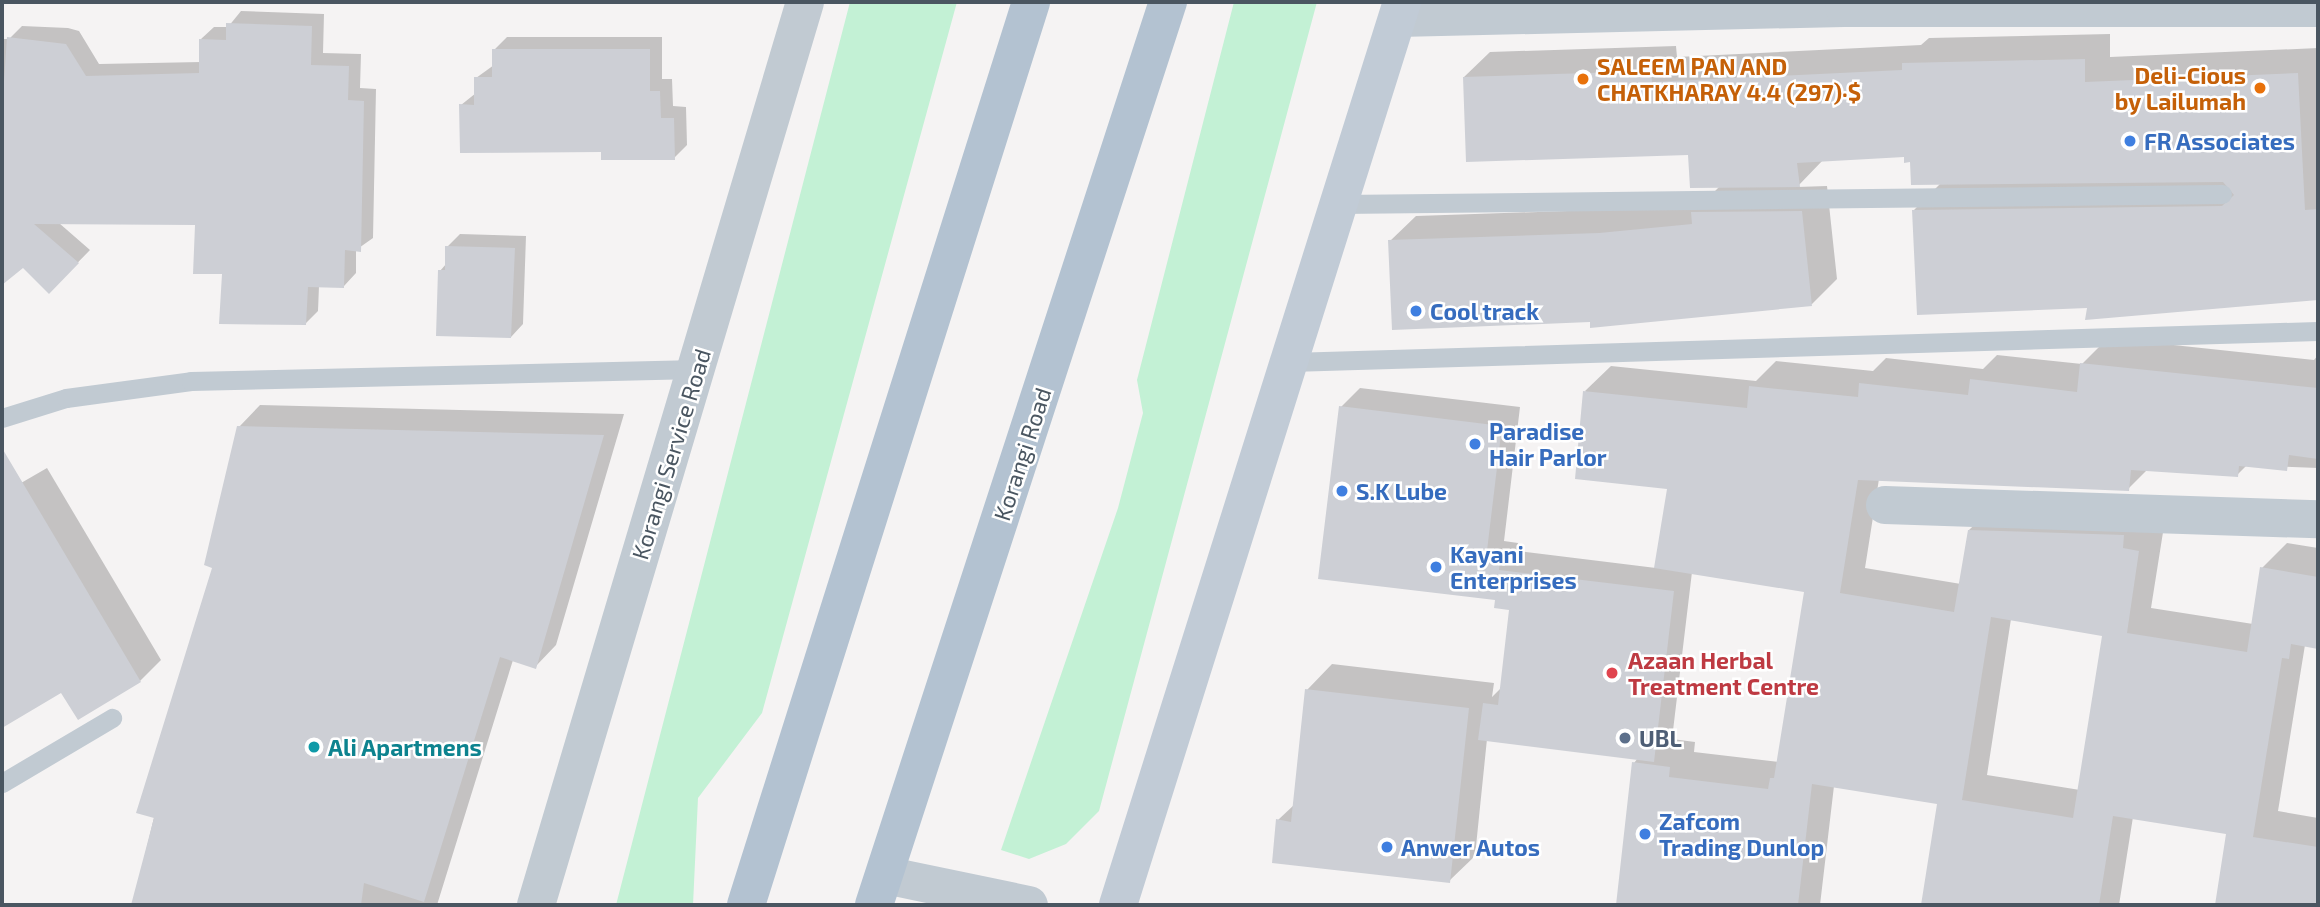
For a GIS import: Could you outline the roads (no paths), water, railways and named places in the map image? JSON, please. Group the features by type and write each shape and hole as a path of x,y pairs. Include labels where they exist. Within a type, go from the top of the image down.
{"main road":[{"path":"746,905 1031,2"},
{"name":"Korangi Road","path":"880,890 1168,2"}],"street":[{"name":"Korangi Service Road","path":"536,905 805,2"},
{"path":"1118,905 1400,10 1844,5 2318,8"},
{"path":"1885,505 2318,519"},
{"path":"880,890 1028,905"}],"lane":[{"path":"1340,204 2222,194"},
{"path":"1290,362 2318,331"},
{"path":"2,418 66,398 191,381 697,369"},
{"path":"2,783 112,718"}],"place":[{"name":"SALEEM PAN AND CHATKHARAY 4.4 (297)·$","path":"1583,79"},
{"name":"Deli-Cious by Lailumah","path":"2260,88"},
{"name":"FR Associates","path":"2130,141"},
{"name":"Cool track","path":"1416,311"},
{"name":"Paradise Hair Parlor","path":"1475,444"},
{"name":"S.K Lube","path":"1342,491"},
{"name":"Kayani Enterprises","path":"1436,567"},
{"name":"Azaan Herbal Treatment Centre","path":"1612,673"},
{"name":"UBL","path":"1625,738"},
{"name":"Ali Apartmens","path":"314,747"},
{"name":"Zafcom Trading Dunlop","path":"1645,834"},
{"name":"Anwer Autos","path":"1387,847"}]}
